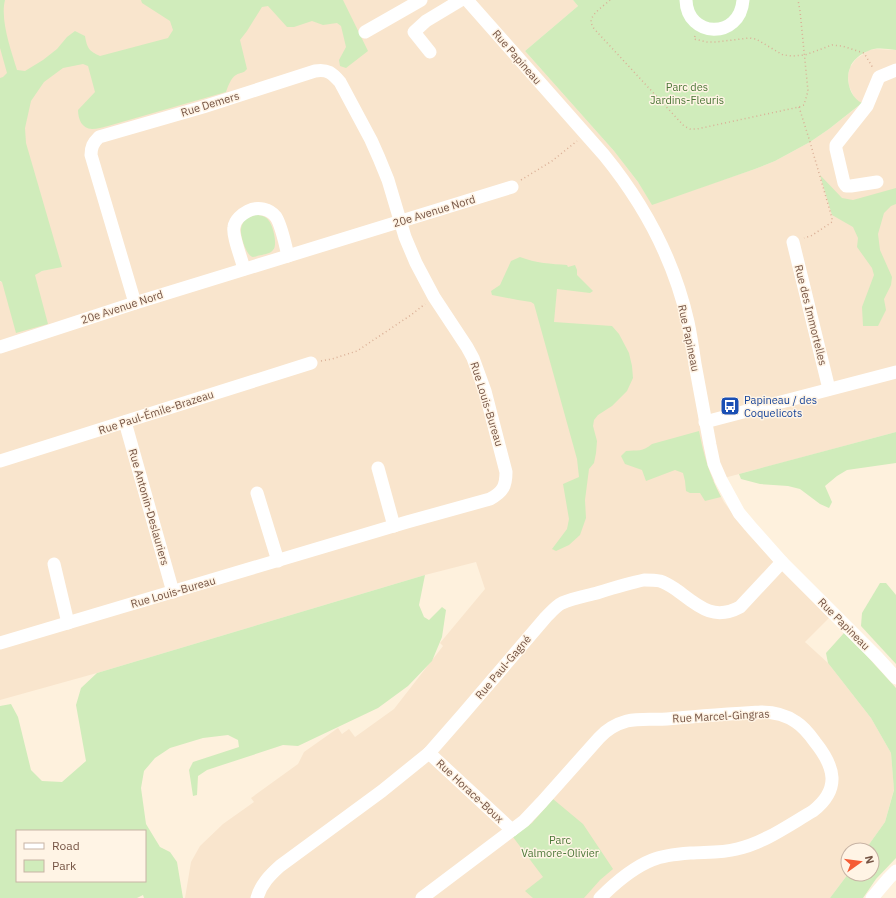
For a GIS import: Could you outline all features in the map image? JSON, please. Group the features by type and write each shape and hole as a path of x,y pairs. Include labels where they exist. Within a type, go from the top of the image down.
{"street":[{"path":"365,32 421,0"},
{"path":"430,52 414,32 426,21 461,0"},
{"name":"Rue Papineau","path":"467,0 604,155 623,179 642,208 663,249 673,274 688,322 714,464 739,513 782,562 896,678"},
{"path":"686,0 686,5 690,16 699,25 705,28 717,29 728,26 734,22 741,12 743,0"},
{"name":"Rue Demers","path":"135,303 91,155 91,147 94,141 99,137 322,70 335,76 340,82 371,140 388,180 400,221"},
{"path":"877,182 846,186 844,183 836,145 867,106 879,77 896,70"},
{"name":"20e Avenue Nord","path":"0,347 135,303 512,187"},
{"path":"244,269 234,234 234,226 244,213 252,209 262,208 271,212 277,218 288,256"},
{"name":"Rue Louis-Bureau","path":"0,643 490,499 497,495 503,488 506,481 506,472 485,391 476,365 467,347 424,279 410,251 400,221"},
{"name":"Rue des Immortelles","path":"793,242 829,389"},
{"name":"Rue Paul-Émile-Brazeau","path":"0,461 311,363"},
{"path":"706,422 896,372"},
{"name":"Rue Antonin-Deslauriers","path":"125,422 173,592"},
{"path":"378,468 394,526"},
{"path":"257,493 278,561"},
{"name":"Rue Paul-Gagné","path":"257,898 264,882 280,866 382,791 429,753 464,714 546,616 562,603 646,580 654,580 668,584 697,606 707,611 725,613 740,607 782,562"},
{"path":"54,564 68,623"},
{"name":"Rue Marcel-Gingras","path":"422,898 512,830 534,811 606,731 612,727 636,720 772,712 781,714 797,722 822,751 829,762 832,773 830,790 826,800 813,811 755,844 746,847 725,851 678,854 652,860 630,872 600,898"},
{"name":"Rue Horace-Boux","path":"429,753 512,830"},
{"path":"872,898 896,871"}],"path":[{"path":"610,0 593,15 590,21 592,26 684,126 690,129 697,129 804,105 808,91 798,0"},
{"path":"699,25 694,39 707,42 749,38 756,39 783,55 805,55 832,45 855,49 864,53 879,77"},
{"path":"793,242 811,236 832,222 799,107"},
{"path":"512,187 529,174 552,161 578,140 584,132"},
{"path":"311,363 357,351 411,315 434,297"}],"shaded area":[{"path":"0,0 573,0 578,6 525,51 614,151 638,182 652,204 755,169 775,161 810,142 861,104 854,97 849,86 848,76 850,67 856,59 869,50 896,50 896,432 713,481 724,502 748,534 829,618 805,642 828,663 871,718 891,753 894,789 885,822 871,842 840,842 840,882 842,882 830,898 185,898 191,862 200,846 223,824 254,802 251,798 298,764 304,752 338,728 342,734 349,729 355,737 394,709 443,646 440,643 485,589 476,562 425,575 97,673 0,700 0,282 50,269 0,88"}],"green space":[{"path":"0,0 5,0 5,26 17,70 25,71 43,60 57,49 67,37 75,31 85,36 89,49 100,56 168,38 173,30 170,21 142,3 141,0 343,0 368,51 346,68 340,66 339,60 346,47 341,26 337,23 323,25 312,21 294,27 287,27 268,6 262,7 240,40 247,69 233,78 226,92 108,126 89,129 81,123 78,113 78,110 95,92 88,66 83,64 63,68 44,82 31,101 25,128 26,143 62,267 42,271 35,275 48,324 16,333 2,282 0,281 0,78 7,73 0,48"},
{"name":"Parc des Jardins-Fleuris","path":"573,0 896,0 896,50 874,49 855,60 851,65 848,83 854,97 862,103 810,142 775,161 755,169 652,205 638,182 614,151 525,51 578,6"},
{"path":"820,175 842,198 853,200 896,188 896,204 891,206 884,213 878,234 880,250 892,277 891,285 884,299 886,310 878,326 863,326 862,307 874,275 872,268 857,247 858,238 853,227 832,215"},
{"path":"255,215 263,216 271,223 275,244 271,252 253,257 250,256 246,249 241,229 245,220"},
{"path":"520,257 549,264 567,265 568,267 575,265 577,275 593,291 590,293 557,289 554,322 612,326 619,334 629,353 632,366 633,378 627,391 612,406 598,415 594,420 593,426 597,441 596,453 594,463 589,469 585,500 586,518 580,535 569,545 556,551 552,549 567,529 569,519 563,484 579,477 577,459 534,304 531,302 492,295 491,291 500,285 511,261"},
{"path":"699,431 707,465 721,497 705,501 700,493 690,493 686,491 683,473 675,470 646,481 642,470 625,464 621,456 626,451 643,449 652,444"},
{"path":"896,432 896,463 847,470 837,476 825,486 832,502 829,508 820,504 800,489 788,486 760,484 741,479 739,474"},
{"path":"425,575 419,605 424,617 429,620 442,607 446,610 442,637 432,661 408,686 378,708 298,746 283,745 207,770 198,776 197,795 193,796 189,770 193,762 239,747 238,740 228,735 203,738 170,748 155,758 144,771 141,788 146,824 160,847 170,852 177,862 183,898 144,898 143,895 137,898 0,898 0,706 11,704 18,717 31,770 42,781 62,782 86,761 76,705 81,688 97,673"},
{"path":"880,583 886,583 896,595 896,664 861,626 862,613"},
{"path":"844,633 896,688 896,858 880,875 880,842 871,842 885,822 894,790 891,753 871,718 828,663 826,653"},
{"name":"Parc Valmore-Olivier","path":"553,799 583,824 613,869 600,880 584,898 533,898 525,891 543,877 513,837 532,823"},
{"path":"842,882 874,882 863,898 830,898"}],"place":[{"name":"Papineau / des Coquelicots","path":"730,406"}]}
